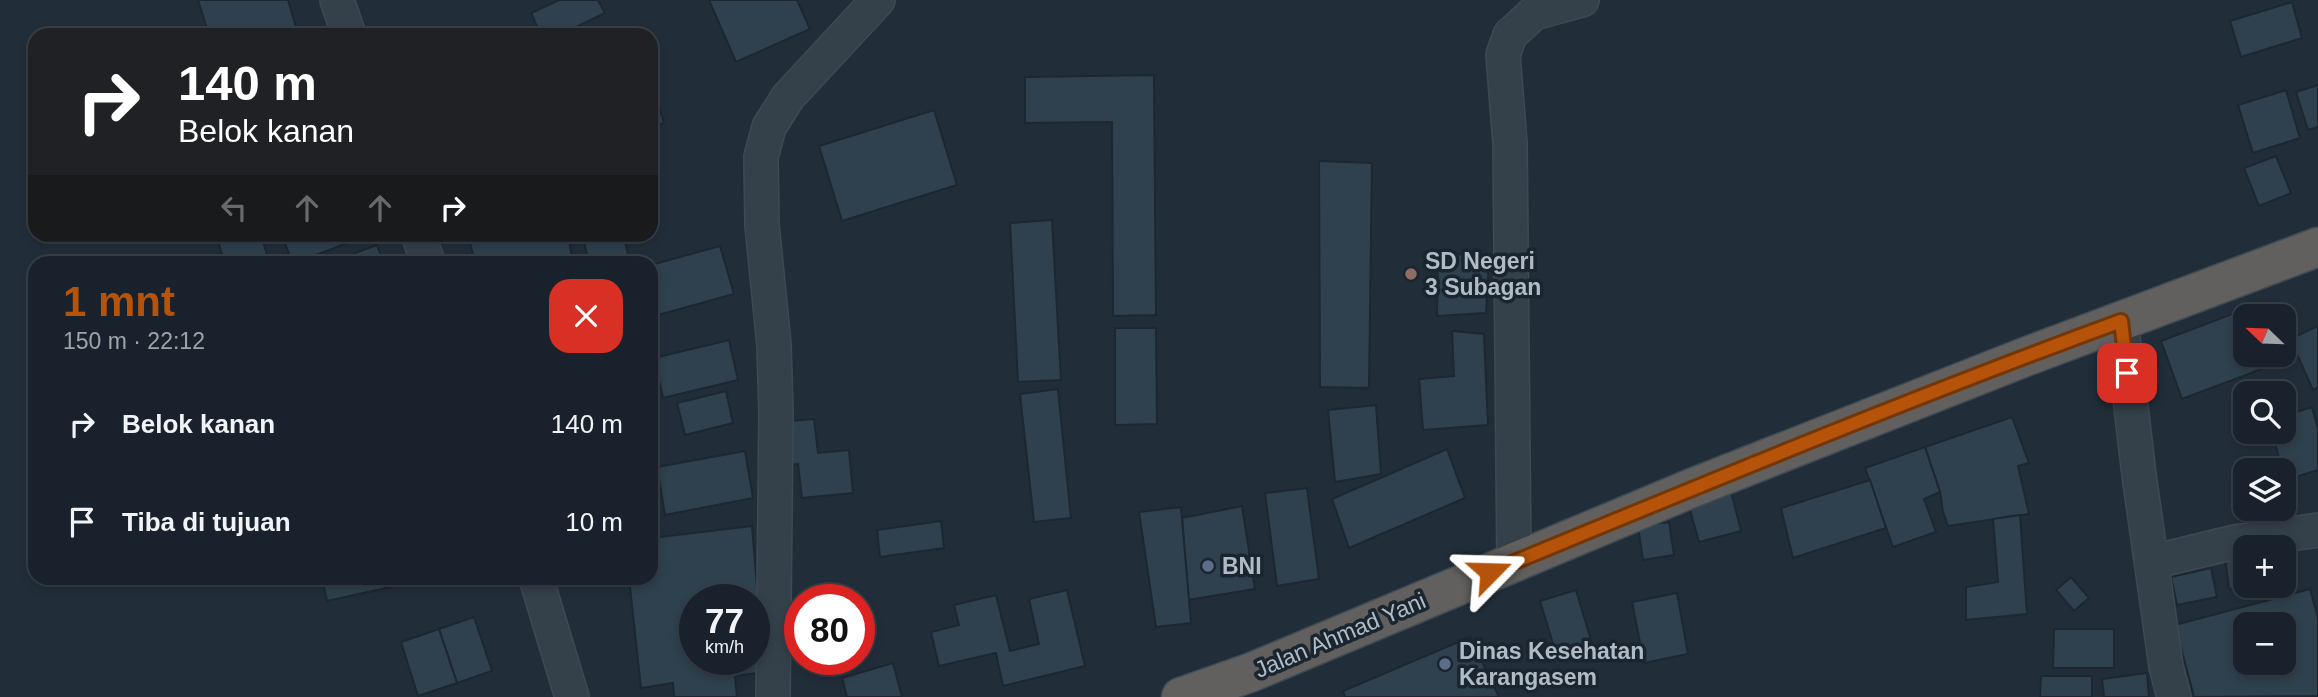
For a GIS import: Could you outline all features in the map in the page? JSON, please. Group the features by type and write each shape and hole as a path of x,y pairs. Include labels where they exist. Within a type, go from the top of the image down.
{"highway":[{"name":"Jalan Ahmad Yani","path":"1181,697 1252,672 1692,488 2025,356 2318,247"}],"street":[{"path":"337,0 347,28"},
{"path":"773,697 776,399 774,345 762,225 761,157 769,127 788,97 878,0"},
{"path":"1514,562 1510,143 1503,55 1510,35 1534,13 1582,0"},
{"path":"2121,321 2166,666 2174,697"},
{"path":"2152,562 2235,542 2318,530"},
{"path":"538,585 572,697"}],"building":[{"path":"198,0 288,0 296,27 293,28 207,28"},
{"path":"559,0 598,0 605,13 574,28 538,28 531,13"},
{"path":"709,0 797,0 810,29 736,62"},
{"path":"2292,2 2302,38 2241,57 2230,21"},
{"path":"1154,75 1156,315 1113,316 1112,122 1025,123 1025,77"},
{"path":"2318,85 2318,127 2308,130 2296,92"},
{"path":"2286,90 2300,138 2253,153 2238,105"},
{"path":"658,104 664,123 658,125"},
{"path":"934,110 957,185 842,221 819,146"},
{"path":"2276,156 2291,193 2259,206 2244,168"},
{"path":"1319,161 1372,163 1369,388 1320,387"},
{"path":"1052,220 1061,380 1018,382 1010,223"},
{"path":"218,242 263,242 267,256 222,256"},
{"path":"285,242 350,242 313,256 290,256"},
{"path":"569,242 572,256 473,256 470,243"},
{"path":"584,242 625,242 628,256 588,256"},
{"path":"377,245 381,256 347,256"},
{"path":"720,246 734,294 658,315 658,263"},
{"path":"1438,253 1489,256 1486,313 1437,316"},
{"path":"2233,314 2233,368 2262,369 2182,399 2161,341"},
{"path":"2318,326 2318,387 2313,390 2296,352 2296,336"},
{"path":"1115,328 1156,328 1157,424 1115,425"},
{"path":"1452,331 1484,334 1488,425 1423,430 1419,379 1454,376"},
{"path":"729,340 738,380 663,398 658,376 658,357"},
{"path":"1058,389 1071,518 1034,522 1020,394"},
{"path":"726,391 733,423 685,435 677,403"},
{"path":"1376,405 1381,474 1335,482 1328,410"},
{"path":"2312,407 2318,429 2318,470 2296,477 2296,458 2279,458 2275,444 2296,444 2296,412"},
{"path":"2012,417 2029,463 2018,466 2029,514 1948,526 1925,447"},
{"path":"814,419 818,453 849,450 853,493 802,498 798,464 782,466 777,422"},
{"path":"1925,447 1940,492 1924,499 1936,532 1893,547 1865,468"},
{"path":"1447,449 1465,498 1349,548 1332,499"},
{"path":"745,451 753,498 665,515 658,467"},
{"path":"1870,480 1886,528 1793,558 1781,508"},
{"path":"1307,488 1319,579 1277,586 1265,493"},
{"path":"1731,491 1741,531 1699,542 1688,503"},
{"path":"1242,506 1255,589 1188,600 1182,518"},
{"path":"1181,507 1191,623 1156,627 1139,512"},
{"path":"2020,515 2027,614 1966,620 1966,587 1998,582 1993,519"},
{"path":"941,521 944,548 880,557 877,530"},
{"path":"2243,521 2275,521 2276,527 2244,530"},
{"path":"1669,522 1674,555 1643,560 1638,526"},
{"path":"752,526 757,584 679,584 679,675 742,675 735,676 737,697 674,697 673,683 641,688 630,585 658,585 658,537"},
{"path":"2224,549 2233,549 2233,588 2229,589"},
{"path":"2211,568 2217,597 2177,605 2171,577"},
{"path":"2071,577 2089,598 2074,611 2056,590"},
{"path":"324,585 385,585 386,588 327,601"},
{"path":"2310,589 2318,618 2318,696 2194,697 2175,625 2276,598 2296,598 2296,593"},
{"path":"1067,590 1085,666 1003,686 996,653 939,666 931,632 959,625 954,605 996,595 1010,651 1039,644 1029,599"},
{"path":"1576,590 1594,650 1558,660 1540,601"},
{"path":"1677,593 1688,654 1644,663 1632,602"},
{"path":"474,617 492,671 457,683 439,629"},
{"path":"439,629 457,683 418,696 401,642"},
{"path":"2054,629 2114,629 2114,668 2053,668"},
{"name":"Dinas Kesehatan Karangasem","path":"1470,637 1499,697 1345,697 1343,691"},
{"path":"893,663 902,697 847,697 842,678 875,675 875,668"},
{"path":"2147,673 2149,697 2104,697 2102,679"},
{"path":"2041,676 2092,676 2092,697 2040,697"}],"place":[{"name":"SD Negeri 3 Subagan","path":"1411,274"},
{"name":"BNI","path":"1208,566"},
{"name":"Dinas Kesehatan Karangasem","path":"1445,664"}],"route":[{"path":"1490,572 1692,488 2025,356 2121,321 2127,373"}]}
